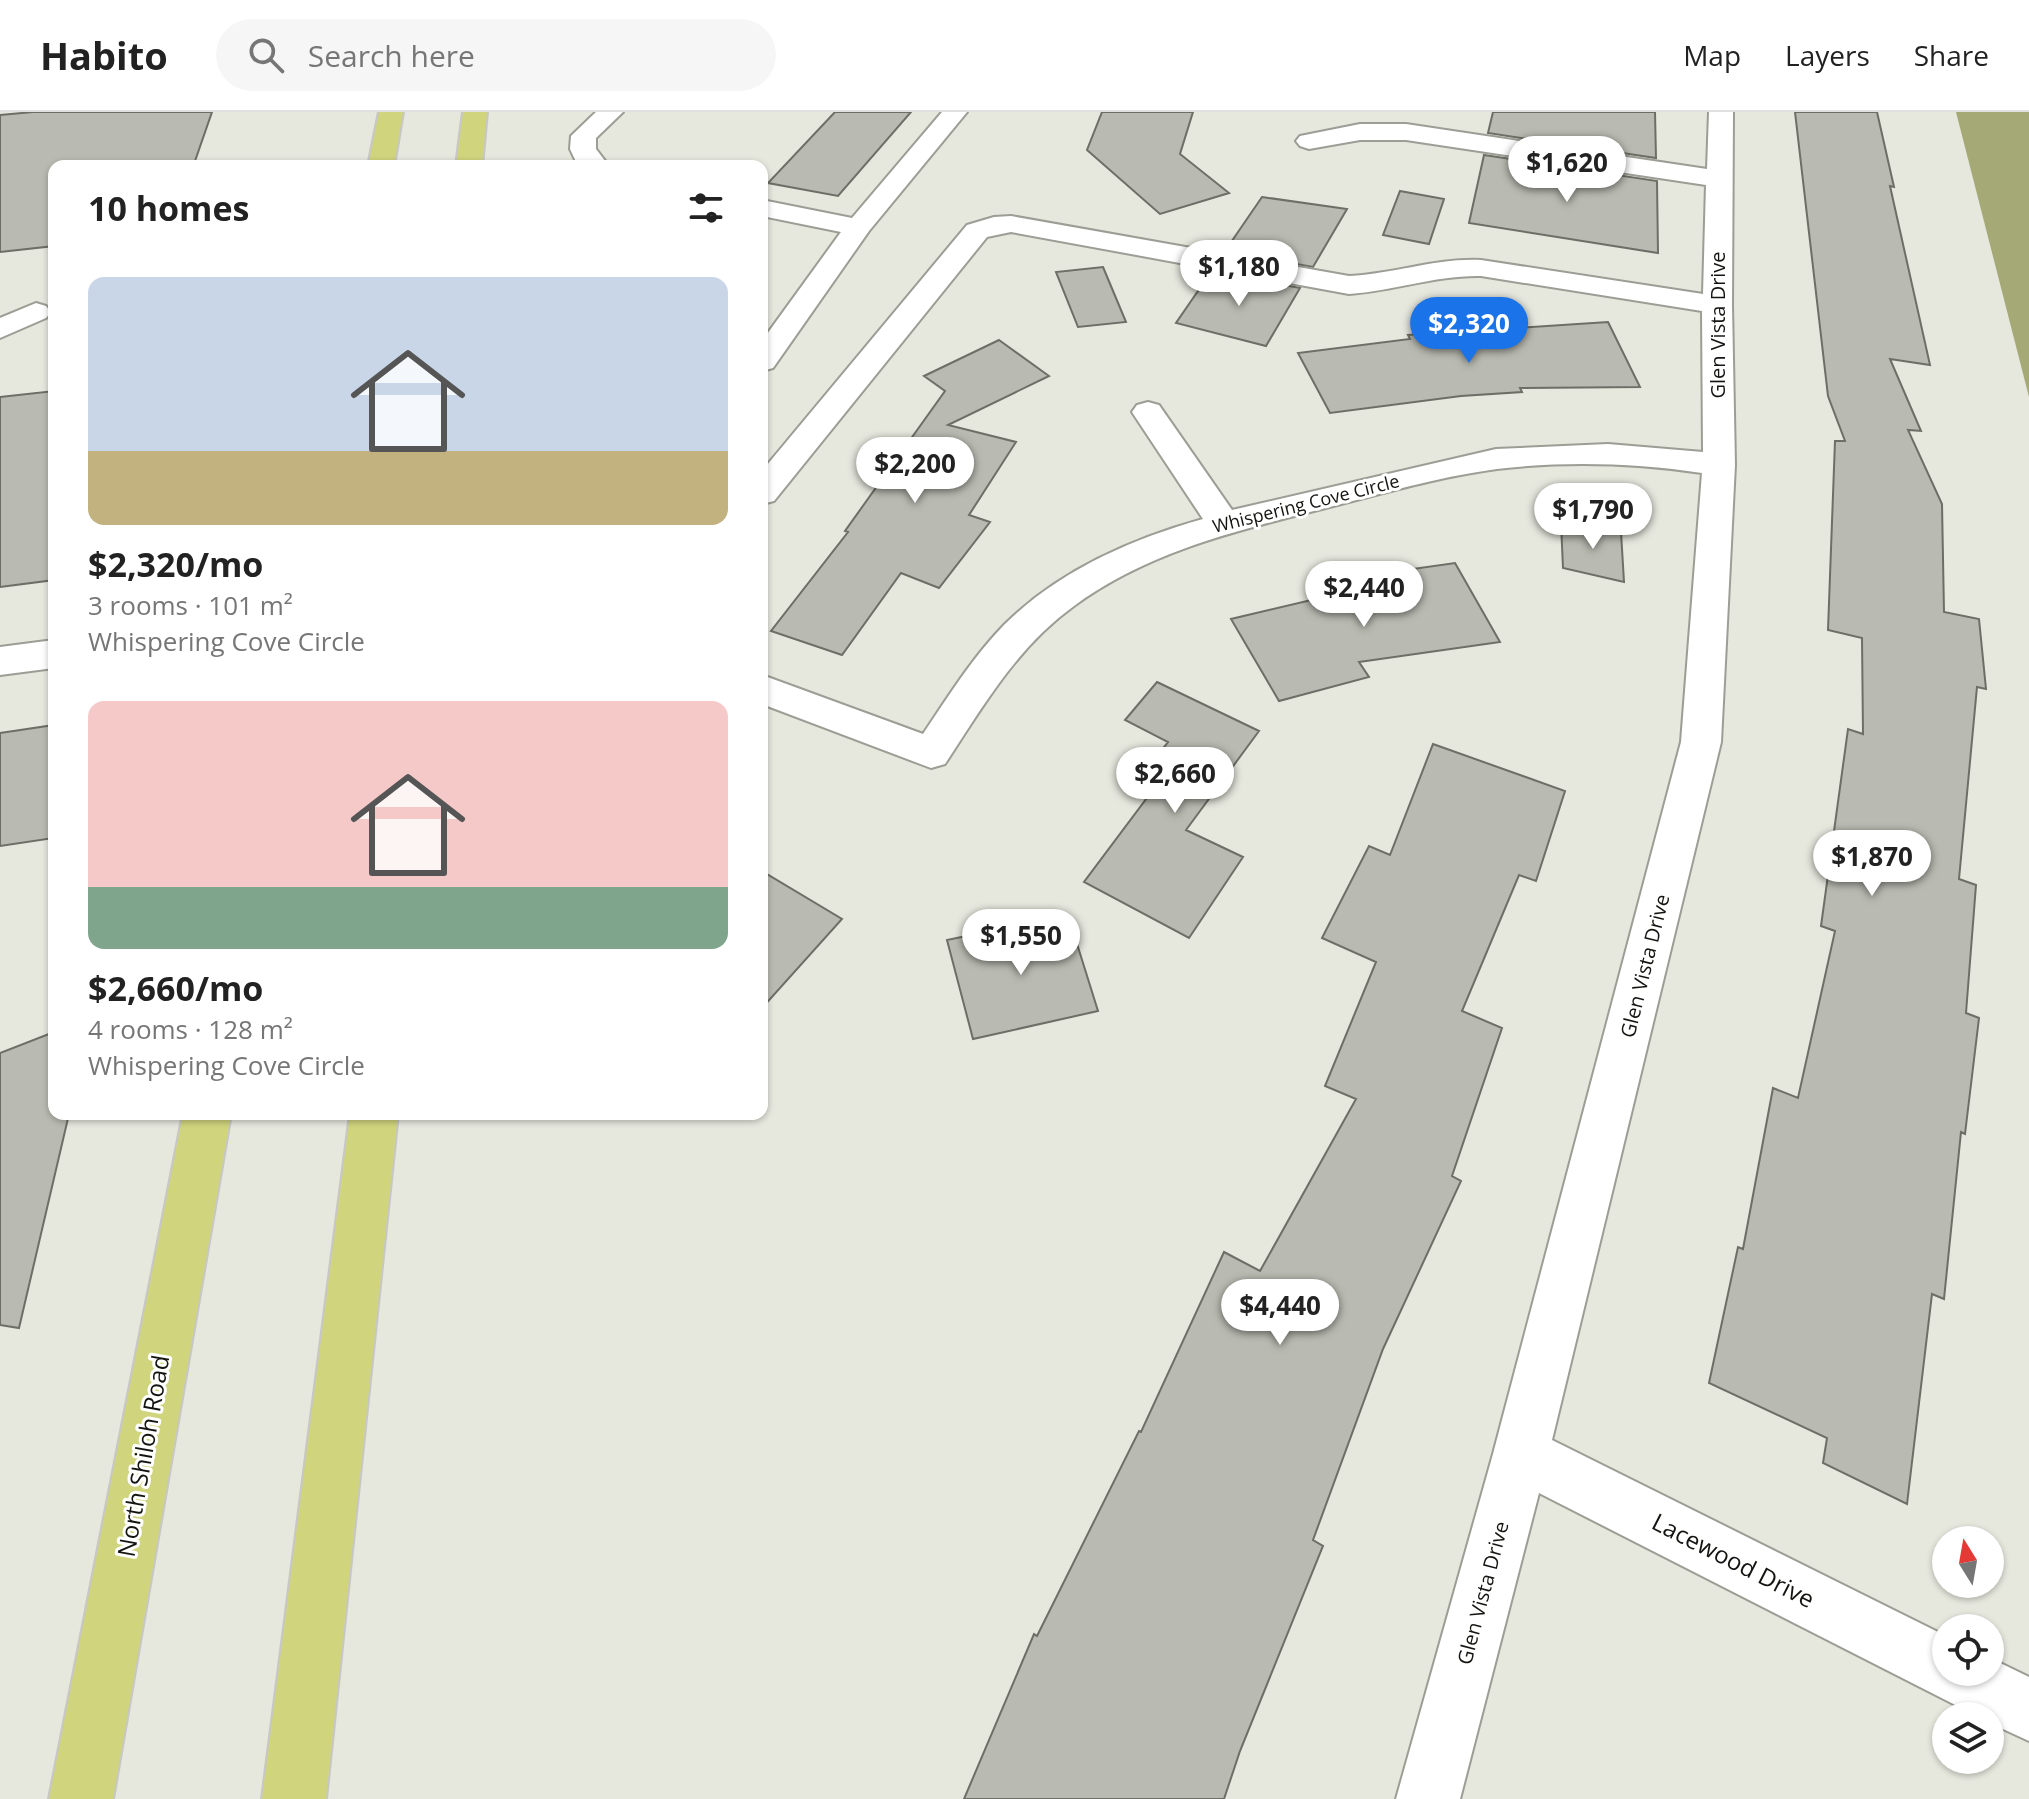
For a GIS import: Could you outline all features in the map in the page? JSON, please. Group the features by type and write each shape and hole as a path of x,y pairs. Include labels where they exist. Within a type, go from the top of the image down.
{"main road":[{"path":"382,160 391,112"},
{"path":"470,160 475,112"},
{"name":"North Shiloh Road","path":"81,1799 206,1120"},
{"path":"294,1799 373,1120"}],"street":[{"path":"588,160 583,149 584,136 611,112"},
{"path":"768,354 858,227 955,112"},
{"name":"Glen Vista Drive","path":"1428,1799 1521,1454 1701,742 1719,465 1717,305 1721,112"},
{"path":"1309,141 1360,132 1406,132 1720,179"},
{"path":"768,209 858,227"},
{"path":"768,486 977,231 994,225 1011,224 1168,250 1349,285 1383,283 1453,267 1481,268 1717,305"},
{"path":"0,329 36,312"},
{"path":"1148,412 1223,523"},
{"name":"Whispering Cove Circle","path":"768,691 931,753 998,656 1030,622 1075,587 1132,558 1223,523 1496,459 1649,455 1719,465"},
{"path":"0,661 48,655"},
{"name":"Lacewood Drive","path":"1521,1454 1932,1661"},
{"path":"1982,1686 2029,1710"}],"green space":[{"path":"1956,112 2029,112 2029,397"}],"building":[{"path":"33,112 212,112 195,160 48,160 48,247 0,252 0,115"},
{"path":"835,112 911,112 838,196 768,183"},
{"path":"1102,112 1193,112 1180,154 1229,193 1160,214 1087,150"},
{"path":"1493,112 1655,112 1656,158 1488,133"},
{"path":"1795,112 1877,112 1894,187 1890,186 1930,365 1890,359 1921,431 1908,430 1942,504 1944,612 1979,619 1986,689 1977,687 1959,879 1976,885 1966,1013 1979,1018 1965,1134 1961,1132 1944,1299 1932,1294 1907,1504 1823,1463 1827,1438 1709,1383 1738,1247 1743,1249 1773,1088 1798,1098 1835,931 1821,926 1848,729 1863,734 1862,638 1828,630 1835,441 1845,441 1828,396"},
{"path":"1484,155 1657,181 1658,253 1469,223"},
{"path":"1400,191 1444,199 1429,244 1383,235"},
{"path":"1262,197 1347,209 1313,267 1225,251"},
{"path":"1103,267 1126,322 1078,327 1056,272"},
{"path":"1211,272 1300,288 1266,346 1176,323"},
{"path":"1608,322 1640,387 1520,388 1522,392 1461,396 1330,413 1298,353 1410,339 1408,335"},
{"path":"999,340 1049,376 948,425 1016,442 969,515 990,522 939,588 901,573 842,655 771,631 848,532 845,531 945,391 924,376"},
{"path":"48,392 48,581 0,587 0,397"},
{"path":"1561,523 1621,532 1624,582 1563,568"},
{"path":"1455,563 1500,642 1359,662 1369,677 1279,701 1231,619 1375,585 1370,575"},
{"path":"1157,682 1259,731 1186,830 1243,857 1189,938 1084,882 1161,779 1145,771 1168,742 1125,720"},
{"path":"48,726 48,839 0,846 0,733"},
{"path":"1433,744 1565,791 1536,881 1519,875 1462,1011 1502,1028 1452,1176 1461,1181 1383,1349 1313,1540 1323,1546 1240,1751 1224,1799 964,1799 1034,1634 1037,1636 1141,1432 1224,1252 1260,1271 1356,1099 1325,1086 1376,962 1322,938 1369,846 1390,855"},
{"path":"768,875 842,919 768,1001"},
{"path":"1068,915 1098,1011 973,1039 947,940"},
{"path":"48,1034 48,1120 68,1120 19,1328 0,1325 0,1053"}]}
